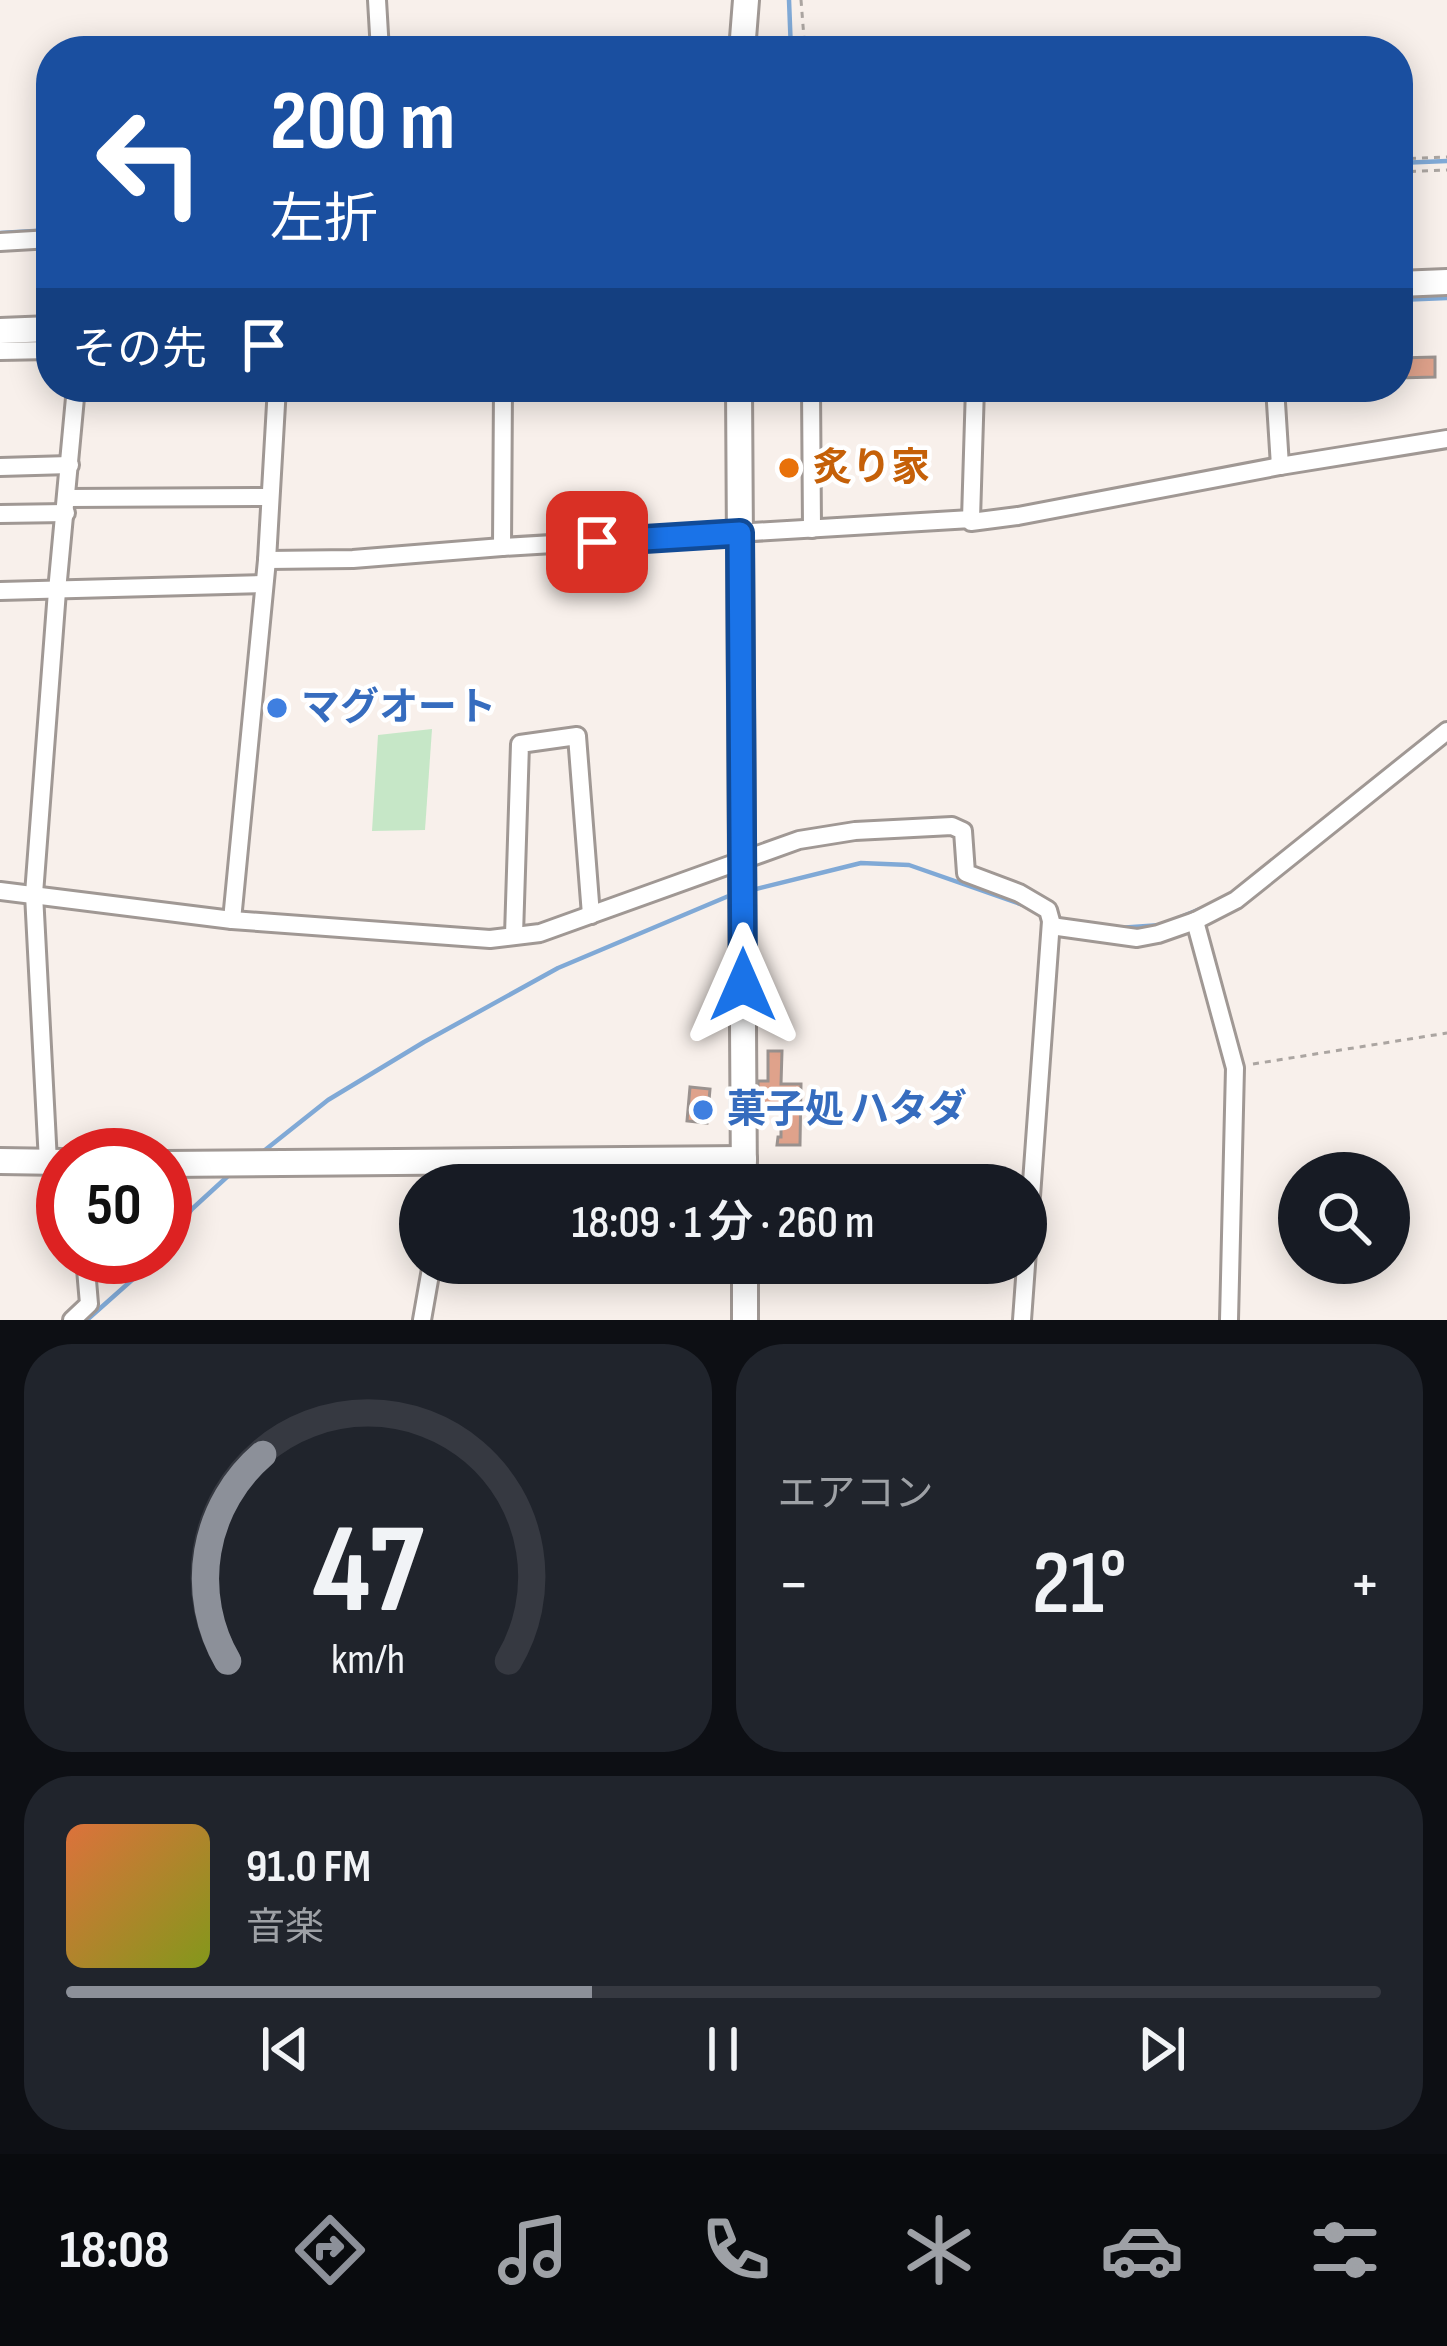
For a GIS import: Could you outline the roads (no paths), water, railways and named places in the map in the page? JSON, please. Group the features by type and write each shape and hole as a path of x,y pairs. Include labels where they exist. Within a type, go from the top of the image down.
{"main road":[{"path":"743,36 746,0"},
{"path":"1413,283 1447,282"},
{"path":"0,331 36,330"},
{"path":"739,402 744,1164"},
{"path":"0,1161 36,1162"},
{"path":"192,1165 399,1172"},
{"path":"745,1284 745,1320"}],"street":[{"path":"377,0 379,36"},
{"path":"0,242 36,240"},
{"path":"0,352 36,351"},
{"path":"53,1128 34,894 75,402"},
{"path":"232,920 267,560 276,402"},
{"path":"502,547 503,402"},
{"path":"811,402 812,530"},
{"path":"971,520 975,402"},
{"path":"1276,402 1280,466"},
{"path":"267,560 971,523 1447,440"},
{"path":"0,467 70,465"},
{"path":"0,514 66,506 270,497"},
{"path":"0,591 263,584"},
{"path":"0,891 232,920 490,939 540,933 742,858 824,834 952,826 963,830 966,873 1019,893 1050,920 1137,938 1195,921 1236,900 1447,731"},
{"path":"514,935 520,744 577,736 591,915"},
{"path":"1022,1320 1050,920"},
{"path":"1195,921 1234,1067 1229,1320"},
{"path":"72,1320 89,1304 87,1284"},
{"path":"422,1320 428,1284"}],"waterway":[{"path":"789,0 790,36"},
{"path":"1413,162 1447,161"},
{"path":"0,233 36,231"},
{"path":"1413,299 1447,298"},
{"path":"748,891 861,863 909,865 1026,906"},
{"path":"260,1154 328,1100 558,968 731,895"},
{"path":"1171,921 1205,907"},
{"path":"1118,928 1161,925"},
{"path":"192,1209 228,1176"},
{"path":"87,1320 128,1284"}],"place":[{"name":"炙り家","path":"789,468"},
{"name":"マグオート","path":"277,708"},
{"name":"菓子処 ハタダ","path":"703,1110"}]}
